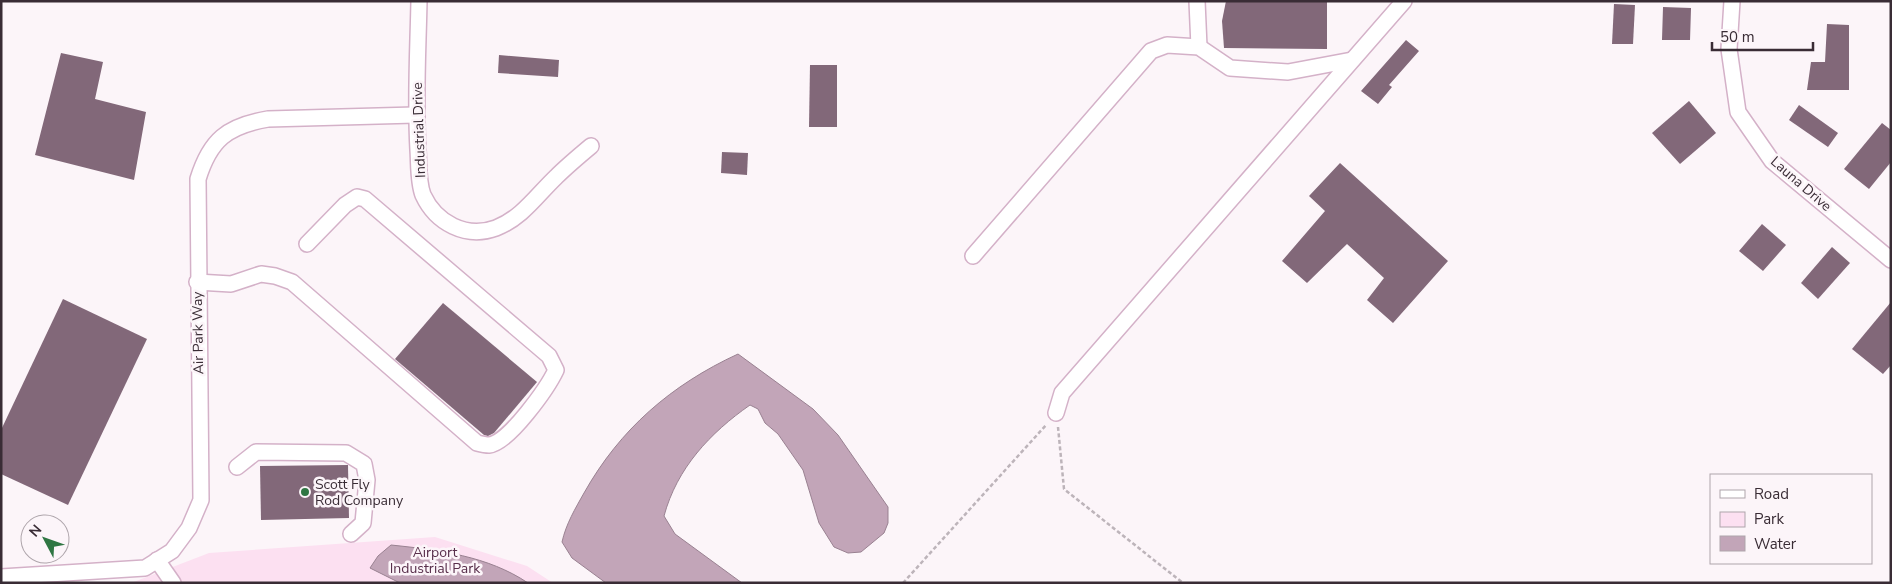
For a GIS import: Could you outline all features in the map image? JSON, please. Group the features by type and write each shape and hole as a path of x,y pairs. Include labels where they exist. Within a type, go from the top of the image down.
{"street":[{"name":"Industrial Drive","path":"419,1 416,116 423,194 431,209 441,220 454,227 468,231 482,232 496,228 524,211 556,177 591,146"},
{"path":"1197,1 1199,47"},
{"path":"1056,413 1062,393 1404,1"},
{"name":"Launa Drive","path":"1732,1 1730,49 1738,112 1772,161 1891,260"},
{"path":"973,256 1151,51 1168,45 1199,47 1230,68 1288,72 1352,60"},
{"name":"Air Park Way","path":"1,577 145,568 172,551 189,528 201,500 197,282 198,180 210,149 230,130 245,123 268,119 416,116"},
{"path":"197,282 231,284 260,274 275,276 292,282 478,443 490,445 505,437 549,386 556,370 549,356 366,199 357,196 307,244"},
{"path":"237,467 256,452 346,453 364,464 367,480 363,523 351,534"},
{"path":"157,560 173,583"}],"path":[{"path":"903,583 1056,413"},
{"path":"1056,413 1064,489 1183,583"}],"green space":[{"name":"Airport Industrial Park","path":"435,537 527,566 553,583 131,583 209,553"}],"water":[{"path":"738,354 813,409 838,435 888,507 888,523 884,533 861,552 848,553 834,547 819,523 803,470 778,434 765,423 758,409 750,405 722,427 686,467 677,482 664,516 675,534 742,583 606,583 572,558 562,542 568,523 584,493 614,449 649,411 691,380"},
{"path":"391,545 445,552 480,560 513,574 528,583 400,583 370,568 378,556"}],"building":[{"path":"1226,1 1327,1 1327,49 1224,48 1222,21"},
{"path":"1614,4 1635,5 1633,44 1612,44"},
{"path":"1663,7 1691,8 1690,40 1662,40"},
{"path":"1827,24 1849,25 1849,90 1807,90 1811,62 1825,62"},
{"path":"1406,40 1419,51 1389,85 1392,87 1378,104 1361,91"},
{"path":"61,53 103,62 95,99 146,112 134,180 35,155"},
{"path":"499,55 559,60 558,77 498,73"},
{"path":"810,65 837,65 837,127 809,127"},
{"path":"1689,101 1716,133 1680,164 1652,133"},
{"path":"1799,105 1838,133 1828,147 1789,120"},
{"path":"1882,123 1891,130 1891,162 1869,189 1844,169"},
{"path":"722,152 748,153 747,175 721,173"},
{"path":"1340,163 1448,261 1393,323 1367,300 1384,278 1347,244 1307,283 1282,261 1325,211 1309,196"},
{"path":"1762,224 1786,245 1763,271 1739,251"},
{"path":"1832,247 1850,263 1818,299 1801,283"},
{"path":"63,299 147,339 68,505 1,474 1,430"},
{"path":"1891,302 1891,365 1883,374 1852,349"},
{"path":"443,303 537,382 494,433 488,436 484,435 395,359"},
{"name":"Scott Fly Rod Company","path":"348,465 349,518 261,520 260,466"}],"place":[{"name":"Scott Fly Rod Company","path":"305,492"}]}
